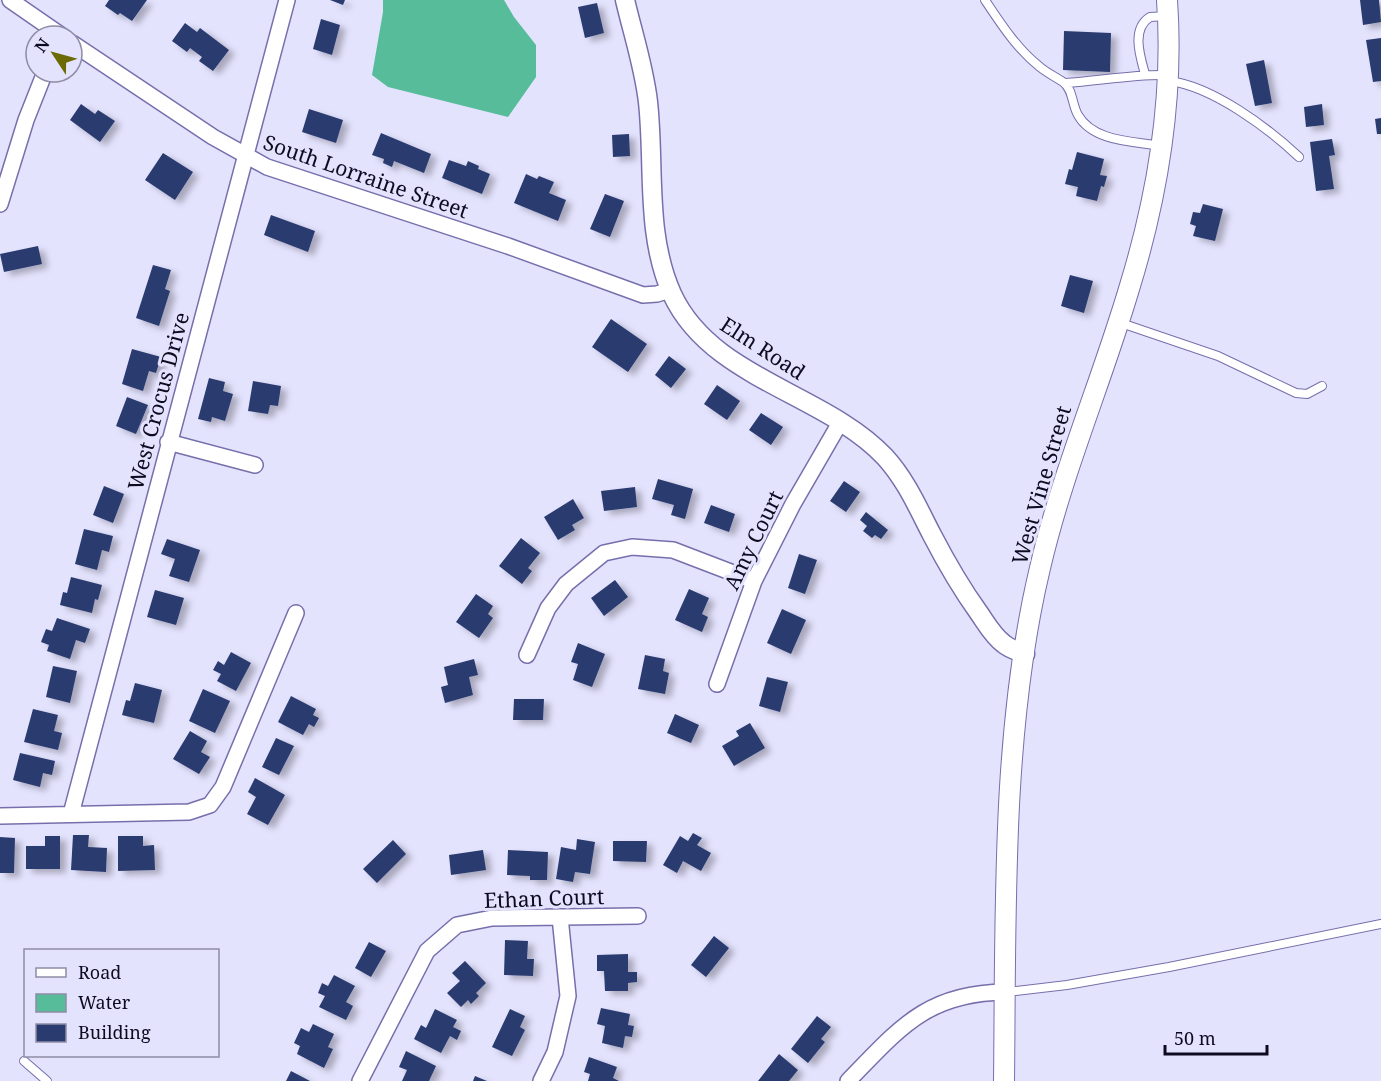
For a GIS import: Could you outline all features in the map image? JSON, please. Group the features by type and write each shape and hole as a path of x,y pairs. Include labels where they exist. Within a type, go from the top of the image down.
{"main road":[{"name":"West Vine Street","path":"1004,1081 1012,765 1025,654 1040,568 1083,421 1129,290 1143,239 1162,146 1168,78 1167,8"}],"street":[{"path":"10,0 45,24"},
{"name":"West Crocus Drive","path":"71,814 287,0"},
{"name":"Elm Road","path":"625,0 648,104 657,253 670,290 687,319 723,354 765,380 841,421 870,442 887,459 913,498 965,593 996,637 1005,645 1025,654"},
{"name":"South Lorraine Street","path":"84,51 213,137 245,156 277,170 470,233 643,295 670,290"},
{"path":"0,204 26,120 40,84"},
{"name":"Amy Court","path":"717,684 754,581 793,504 841,421"},
{"path":"168,442 255,465"},
{"path":"527,656 548,608 566,584 604,553 632,547 673,550 754,581"},
{"path":"0,816 189,812 210,805 223,787 296,613"},
{"name":"Ethan Court","path":"360,1081 427,951 457,925 492,918 638,916"},
{"path":"541,1081 555,1052 568,996 560,917"},
{"path":"849,1081 903,1026 930,1008 968,995 1005,992"}],"lane":[{"path":"986,0 1010,36 1051,76 1065,83 1092,82 1145,74 1187,83 1230,105 1299,157"},
{"path":"1145,74 1139,48 1140,27 1150,17 1167,8"},
{"path":"1065,83 1078,116 1085,125 1097,133 1162,146"},
{"path":"1118,322 1218,356 1296,393 1307,394 1322,386"},
{"path":"1005,992 1067,985 1169,968 1381,924"},
{"path":"24,1061 47,1081"}],"water":[{"path":"383,0 504,0 536,45 536,77 508,117 388,87 372,75"}],"building":[{"path":"109,0 147,0 132,21 105,6"},
{"path":"330,0 345,0 343,5"},
{"path":"1360,0 1379,0 1381,22 1363,25"},
{"path":"597,3 604,33 585,38 578,7"},
{"path":"321,19 340,25 332,55 313,49"},
{"path":"185,23 197,32 200,28 229,50 213,71 199,61 202,57 190,48 187,52 172,41"},
{"path":"1064,31 1111,33 1110,72 1063,70"},
{"path":"1381,38 1381,81 1373,82 1366,40"},
{"path":"1264,60 1272,103 1255,106 1246,64"},
{"path":"81,104 95,114 98,110 115,121 100,142 70,120"},
{"path":"1322,104 1324,125 1306,127 1304,107"},
{"path":"309,109 343,120 336,143 302,132"},
{"path":"1381,118 1381,134 1377,134 1375,119"},
{"path":"381,133 431,154 424,173 394,161 392,167 383,163 384,159 372,155"},
{"path":"629,134 630,156 613,157 612,135"},
{"path":"1332,139 1335,155 1329,156 1334,189 1316,191 1310,142"},
{"path":"1077,152 1104,159 1100,175 1107,176 1104,187 1101,186 1097,201 1076,196 1078,187 1065,184"},
{"path":"163,153 193,172 175,200 145,180"},
{"path":"449,160 466,166 468,161 479,166 478,169 490,174 482,194 442,178"},
{"path":"526,174 554,182 549,193 566,200 558,221 514,203"},
{"path":"605,194 624,201 610,237 590,229"},
{"path":"1203,204 1223,209 1215,241 1193,236 1196,226 1190,224 1193,212 1200,213"},
{"path":"271,215 315,231 308,252 264,235"},
{"path":"38,246 42,264 4,272 0,254"},
{"path":"153,265 171,270 165,289 170,291 159,326 136,318"},
{"path":"1070,275 1093,281 1084,313 1061,306"},
{"path":"611,319 647,344 628,372 592,347"},
{"path":"132,349 161,357 156,373 149,371 143,391 122,384"},
{"path":"669,356 686,369 671,388 655,375"},
{"path":"209,378 225,382 223,391 233,394 225,421 212,417 211,422 198,419"},
{"path":"253,381 281,386 278,406 270,405 268,414 248,411"},
{"path":"717,385 740,401 727,420 704,404"},
{"path":"127,397 148,405 136,434 116,426"},
{"path":"761,413 783,427 771,445 749,430"},
{"path":"658,479 693,489 685,519 671,515 674,505 652,499"},
{"path":"844,481 860,492 846,512 830,501"},
{"path":"104,486 124,494 113,523 93,515"},
{"path":"635,487 637,507 604,511 601,491"},
{"path":"573,499 584,518 572,525 575,530 558,540 544,517"},
{"path":"711,505 735,514 729,532 704,523"},
{"path":"866,512 888,530 881,539 875,535 872,538 863,531 867,526 860,520"},
{"path":"84,529 113,536 109,552 102,550 97,570 75,564"},
{"path":"521,538 540,553 528,568 532,571 522,584 499,566"},
{"path":"167,539 200,550 189,582 169,576 175,559 161,554"},
{"path":"799,554 817,560 805,594 788,588"},
{"path":"71,577 102,585 98,600 95,599 92,613 60,605 63,592 67,593"},
{"path":"615,580 628,597 604,616 591,598"},
{"path":"689,589 709,598 702,614 708,617 702,632 675,620"},
{"path":"155,590 184,598 176,625 147,617"},
{"path":"476,594 493,606 488,614 493,618 479,638 456,622"},
{"path":"782,609 806,620 791,654 767,643"},
{"path":"57,618 90,629 85,643 76,640 70,659 47,651 49,645 41,642 46,629 52,631"},
{"path":"578,643 605,654 592,687 573,680 578,664 571,662"},
{"path":"231,652 251,663 236,691 217,681 221,674 213,670 218,661 224,665"},
{"path":"645,655 665,659 663,671 669,673 665,694 638,689"},
{"path":"474,659 478,675 469,677 473,695 445,703 441,687 448,685 444,667"},
{"path":"53,666 77,671 70,703 46,697"},
{"path":"767,677 788,682 780,712 759,706"},
{"path":"135,683 162,690 154,723 122,715 126,700 130,701"},
{"path":"203,689 230,701 215,733 189,721"},
{"path":"291,696 316,709 313,715 319,718 314,727 309,724 303,735 278,722"},
{"path":"514,699 544,699 543,720 513,720"},
{"path":"33,709 58,715 54,731 62,733 58,750 24,742"},
{"path":"675,714 699,725 691,743 667,733"},
{"path":"750,723 765,748 734,766 722,746 739,736 736,731"},
{"path":"190,731 207,741 201,752 210,757 199,774 173,759"},
{"path":"276,738 294,746 279,775 262,767"},
{"path":"20,753 55,761 52,775 43,773 40,787 13,780"},
{"path":"255,778 285,795 268,825 247,814 256,797 248,792"},
{"path":"693,833 702,838 697,845 711,853 701,871 683,861 677,873 663,865 680,836 688,841"},
{"path":"73,835 89,835 88,847 107,848 106,872 71,870"},
{"path":"45,836 60,836 60,869 26,869 26,846 45,846"},
{"path":"118,836 143,836 143,846 154,845 155,870 118,871"},
{"path":"0,837 15,838 14,873 0,873"},
{"path":"577,839 595,842 590,874 575,872 573,882 556,879 561,847 576,850"},
{"path":"393,840 406,854 377,883 363,869"},
{"path":"613,841 647,841 646,862 613,861"},
{"path":"483,850 486,870 451,875 449,855"},
{"path":"508,850 548,852 547,880 530,880 530,876 507,875"},
{"path":"714,936 729,948 706,977 691,965"},
{"path":"505,940 528,941 527,959 534,959 533,976 504,975"},
{"path":"369,942 386,951 371,977 355,968"},
{"path":"628,954 628,972 637,972 637,982 628,983 628,991 605,991 604,971 597,971 597,955"},
{"path":"465,961 486,983 476,993 479,996 471,1004 468,1000 461,1007 447,993 460,981 452,973"},
{"path":"334,975 355,986 346,1002 353,1006 346,1020 319,1007 325,996 318,993 322,983 328,986"},
{"path":"601,1008 630,1014 628,1025 634,1026 632,1037 625,1036 623,1048 602,1043 605,1026 597,1024"},
{"path":"435,1009 457,1020 453,1027 461,1031 457,1040 450,1036 441,1053 414,1039 421,1025 426,1028"},
{"path":"510,1009 525,1016 520,1027 525,1030 512,1056 492,1047"},
{"path":"817,1016 831,1027 821,1039 825,1042 808,1063 791,1049"},
{"path":"313,1024 334,1034 328,1047 333,1049 324,1068 297,1054 300,1046 294,1043 301,1028 309,1032"},
{"path":"406,1051 436,1066 429,1081 402,1081 407,1070 399,1067"},
{"path":"779,1054 798,1070 789,1081 758,1081"},
{"path":"589,1057 617,1067 613,1078 619,1081 588,1081 590,1074 584,1072"},
{"path":"291,1071 310,1081 286,1081"},
{"path":"475,1076 487,1081 473,1081"}]}
